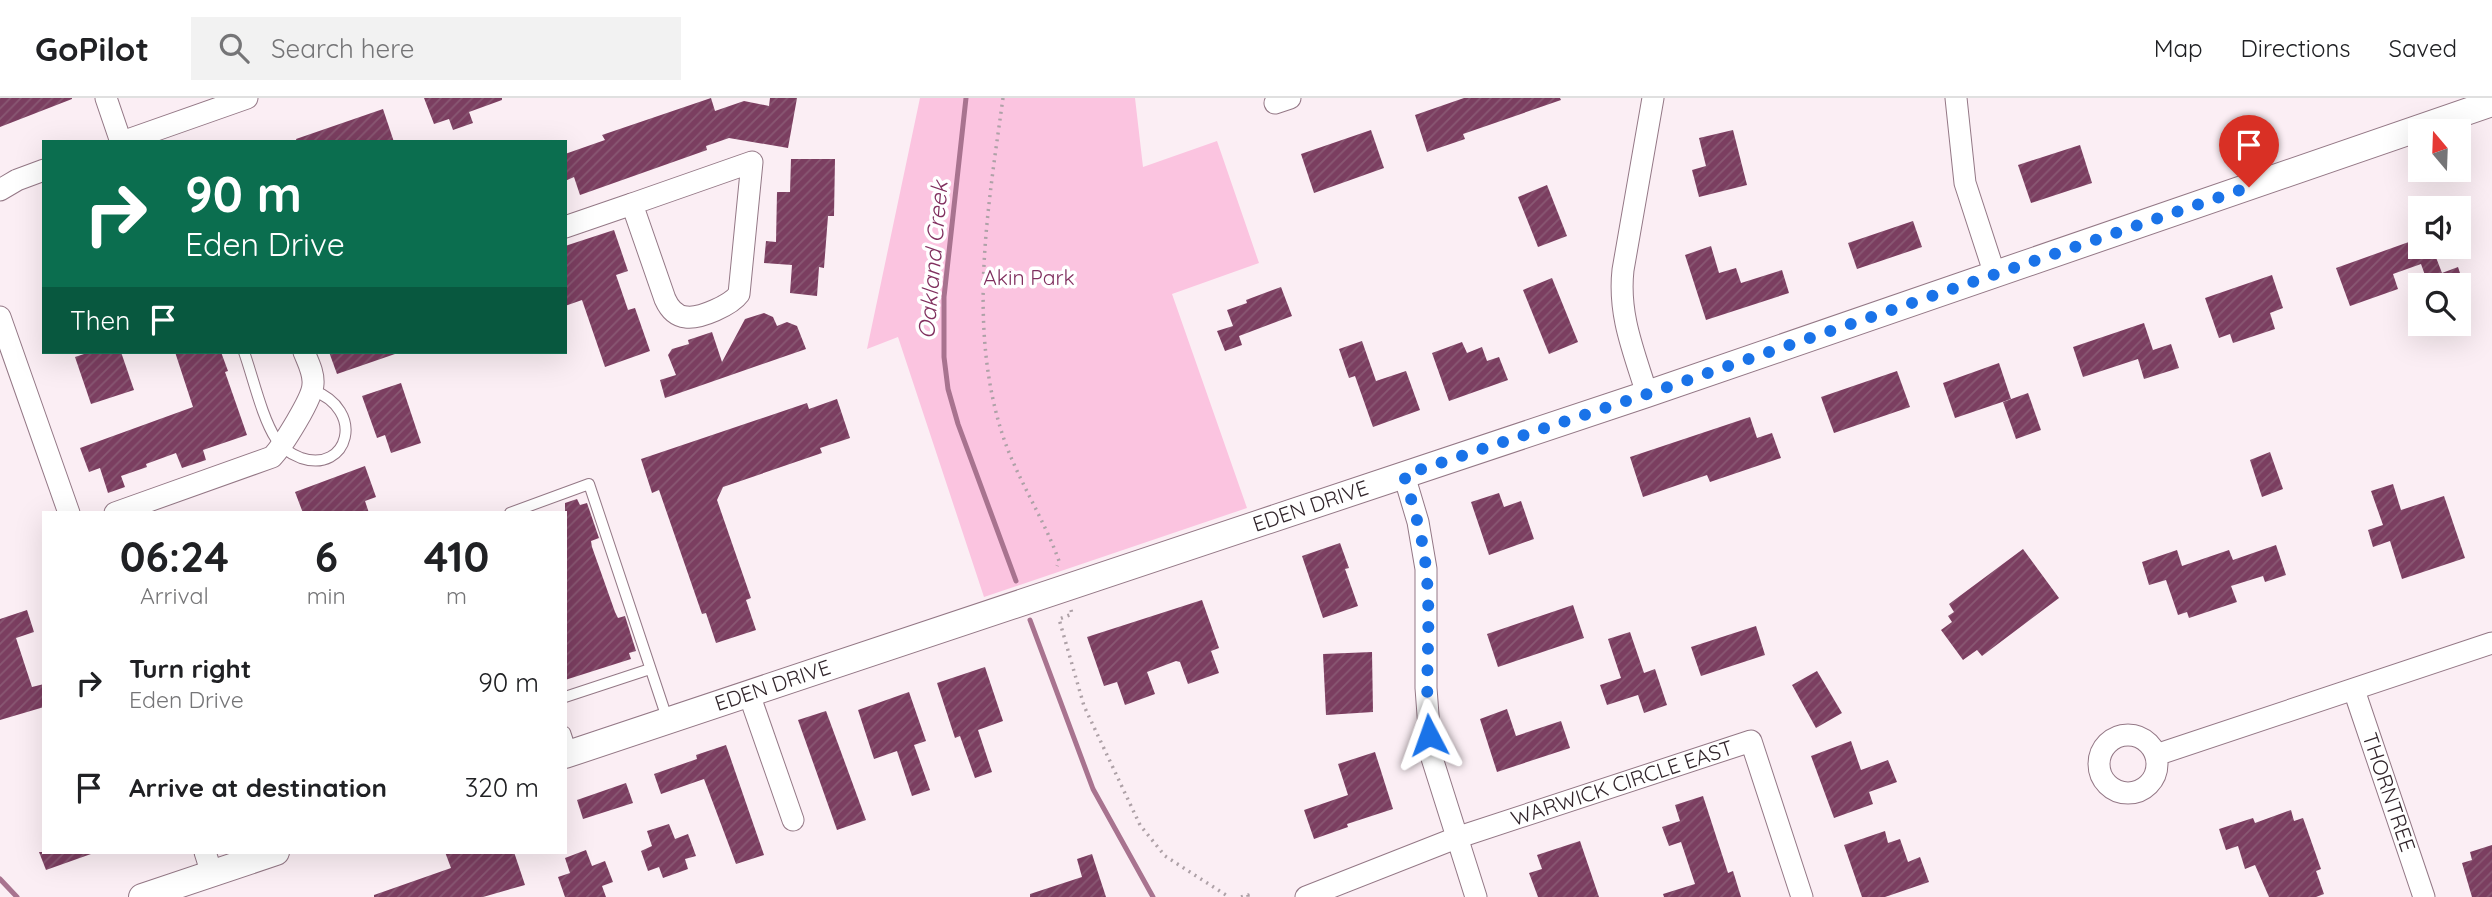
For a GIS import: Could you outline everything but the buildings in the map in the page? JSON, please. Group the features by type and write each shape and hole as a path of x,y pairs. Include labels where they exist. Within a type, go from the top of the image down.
{"street":[{"path":"106,98 121,140"},
{"path":"128,140 247,98"},
{"path":"1647,394 1626,327 1621,298 1623,270 1653,98"},
{"path":"1956,98 1965,183 1995,275"},
{"name":"EDEN DRIVE","path":"568,746 668,721 750,694 1647,394 2492,103"},
{"path":"567,226 752,162 741,282 734,300 725,306 691,317 683,317 672,311 665,299 632,204"},
{"path":"0,190 42,171"},
{"path":"0,317 68,511"},
{"path":"120,511 272,457 282,446 312,390 313,376 305,354"},
{"path":"1404,475 1418,522 1426,569 1426,688 1435,771 1476,897"},
{"path":"2156,755 2492,643"},
{"name":"THORNTREE","path":"2354,690 2424,897"},
{"path":"750,694 793,820"},
{"name":"WARWICK CIRCLE EAST","path":"1456,838 1751,740 1802,897"},
{"path":"1306,897 1456,838"},
{"path":"142,897 209,863 264,854"}],"lane":[{"path":"245,354 269,425 282,446 294,455 315,462 332,456 342,443 345,429 344,416 327,395 312,390"},
{"path":"515,511 589,484 668,721"},
{"path":"567,696 650,669"}],"path":[{"path":"1003,98 983,273 984,349 989,386 1009,453 1055,549 1059,561 1058,573"},
{"path":"1069,605 1072,614 1059,619 1084,706 1140,825 1165,856 1229,897"},
{"path":"1241,897 1248,897"}],"green space":[{"name":"Akin Park","path":"920,98 1135,98 1143,167 1217,141 1259,263 1172,294 1247,508 984,597 898,337 867,349"}],"waterway":[{"name":"Oakland Creek","path":"966,98 944,297 944,357 948,389 958,424 1016,581"},
{"name":"Oakland Creek","path":"1030,620 1093,789 1153,897"},
{"path":"0,879 17,897"}],"route":[{"path":"1429,735 1426,688 1426,569 1418,522 1404,475 2249,187"}]}
